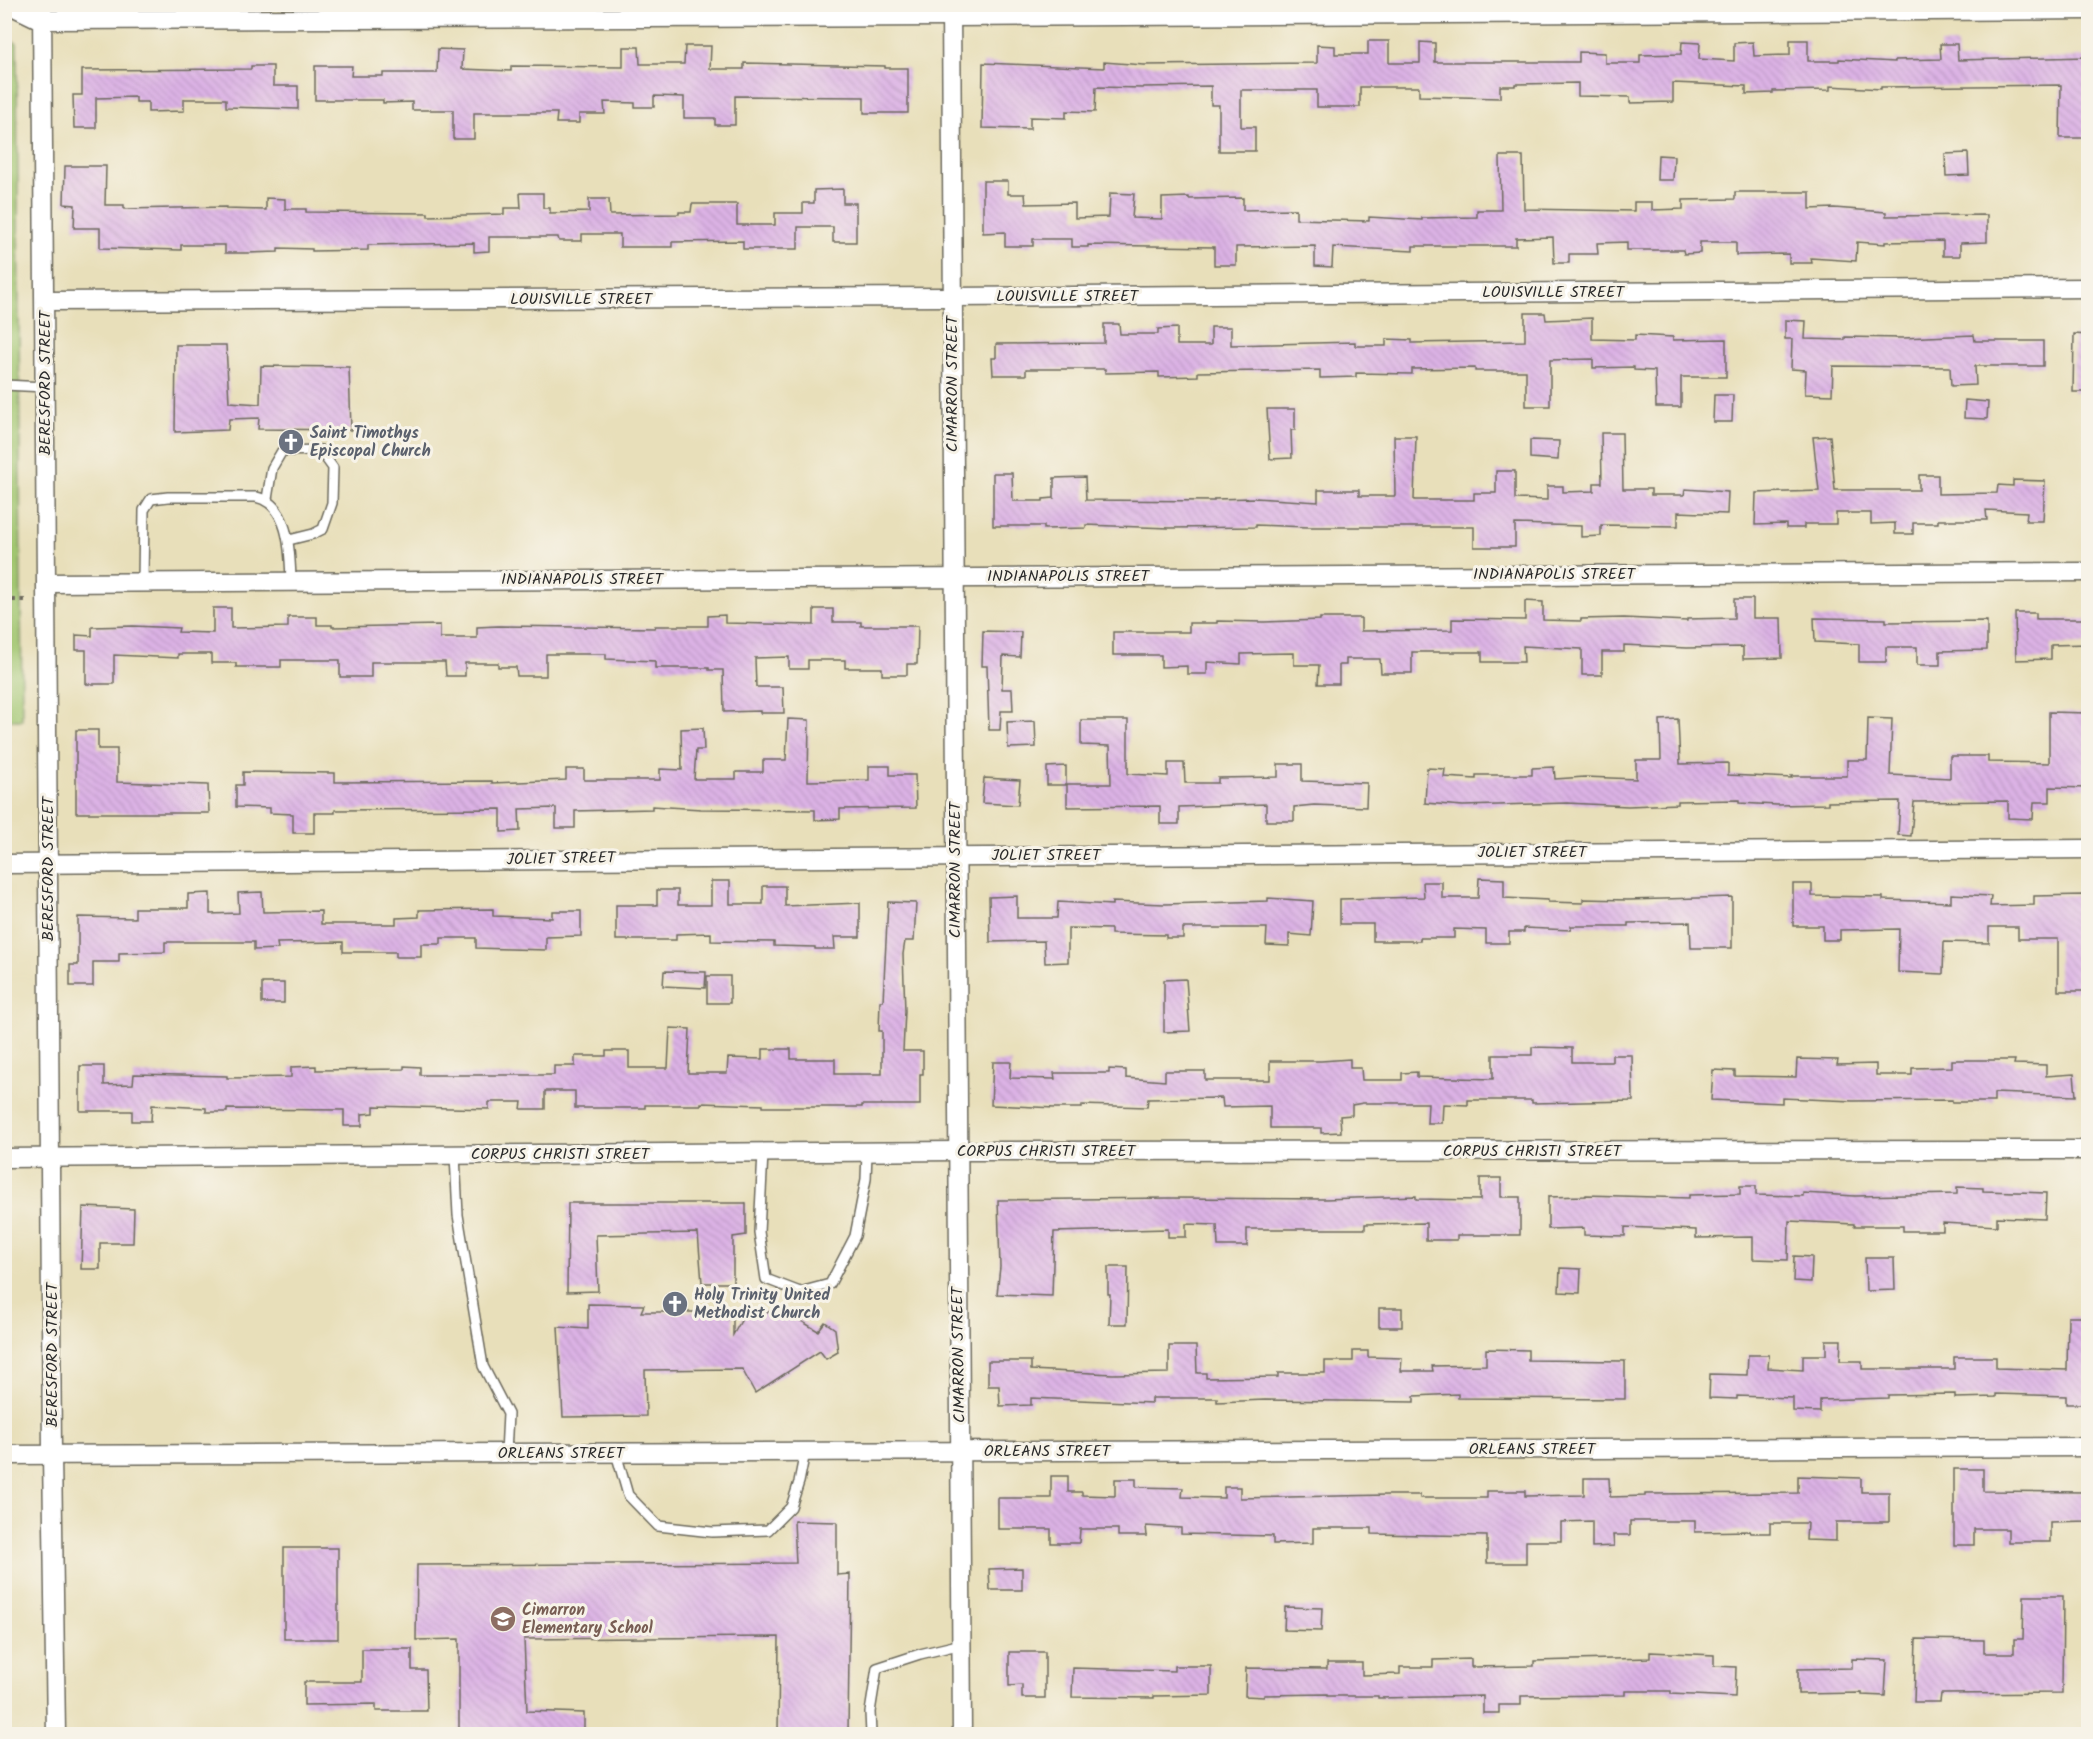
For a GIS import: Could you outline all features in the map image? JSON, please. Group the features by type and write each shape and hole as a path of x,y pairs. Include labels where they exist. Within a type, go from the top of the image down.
{"street":[{"path":"8,4 41,12 2088,10"},
{"name":"CIMARRON STREET","path":"951,11 951,297 962,1734"},
{"name":"BERESFORD STREET","path":"41,12 56,1734"},
{"name":"LOUISVILLE STREET","path":"45,302 2088,288"},
{"name":"INDIANAPOLIS STREET","path":"46,591 143,582 2088,572"},
{"name":"JOLIET STREET","path":"4,864 2088,849"},
{"name":"CORPUS CHRISTI STREET","path":"4,1158 957,1151 2088,1150"},
{"name":"ORLEANS STREET","path":"4,1455 2088,1447"}],"lane":[{"path":"4,385 45,387"},
{"path":"267,499 272,468 282,451 320,450 333,468 332,503 323,529 289,540"},
{"path":"143,582 144,510 151,499 168,497 267,499 276,509 289,540 291,581"},
{"path":"763,1153 759,1232 766,1279 800,1292 830,1284 855,1236 866,1179 867,1152"},
{"path":"455,1155 458,1215 483,1366 508,1414 506,1453"},
{"path":"616,1453 628,1495 658,1526 712,1532 768,1530 791,1507 805,1452"},
{"path":"871,1734 870,1712 877,1668 962,1644"}],"path":[{"path":"4,595 11,600 46,591"}],"green space":[{"path":"4,37 17,43 22,720 4,720"}],"building":[{"path":"1790,40 1808,40 1808,61 1839,61 1839,59 1895,62 1895,60 1941,59 1940,44 1957,44 1958,60 2088,57 2088,138 2060,138 2061,85 1881,87 1881,89 1830,86 1830,90 1746,94 1746,86 1673,83 1673,102 1630,103 1630,97 1578,96 1578,83 1500,86 1500,98 1419,96 1419,87 1360,87 1360,107 1317,107 1317,90 1241,90 1241,127 1255,127 1255,151 1219,151 1219,105 1211,105 1211,86 1096,87 1095,112 1066,111 1066,118 1030,117 1030,129 982,128 983,63 1104,68 1104,62 1144,65 1317,63 1317,45 1335,46 1335,54 1368,54 1368,41 1389,41 1389,63 1420,63 1420,42 1435,43 1435,62 1579,62 1579,52 1605,53 1605,63 1640,63 1640,55 1681,54 1682,42 1700,43 1699,59 1734,61 1734,43 1753,42 1754,56 1790,55"},
{"path":"685,46 711,46 710,69 744,69 744,63 908,68 908,113 864,113 864,97 735,96 735,125 715,125 715,118 684,118 684,97 654,96 654,107 635,107 635,103 604,102 605,114 579,114 579,123 556,123 557,113 474,113 474,139 453,139 453,110 412,110 412,102 315,100 315,66 352,66 351,76 383,76 383,73 437,73 438,49 463,50 462,69 511,71 511,66 623,67 623,47 639,47 640,64 684,64"},
{"path":"251,66 273,66 273,86 298,86 298,109 226,107 226,99 184,99 184,111 148,112 148,102 136,102 136,97 96,98 96,128 74,128 73,95 82,95 82,70 251,69"},
{"path":"1968,153 1969,175 1946,176 1945,154"},
{"path":"1658,155 1674,156 1673,180 1657,180"},
{"path":"1500,156 1523,156 1524,209 1634,211 1634,202 1652,202 1652,210 1683,209 1683,200 1735,199 1735,192 1810,192 1810,209 1834,208 1886,212 1886,216 1987,215 1987,242 1960,243 1960,256 1943,256 1943,241 1885,242 1885,244 1857,242 1856,261 1811,258 1812,263 1789,263 1789,254 1736,255 1736,242 1700,242 1700,253 1684,254 1683,250 1627,250 1627,242 1597,243 1598,254 1569,254 1569,263 1554,263 1553,237 1516,238 1516,246 1413,246 1413,251 1333,247 1332,267 1315,266 1315,246 1236,247 1236,265 1214,265 1214,247 1088,245 1088,247 1072,247 1072,239 1033,239 1033,246 1005,246 1005,232 983,233 983,181 1008,181 1008,194 1025,194 1026,204 1075,203 1075,218 1109,217 1110,193 1134,194 1132,218 1162,219 1162,198 1189,197 1189,199 1243,198 1243,210 1296,209 1296,219 1369,221 1369,217 1422,220 1422,218 1477,217 1477,210 1501,210"},
{"path":"65,166 106,166 105,205 124,205 124,209 226,207 226,209 266,210 266,198 285,199 285,209 306,209 306,212 428,213 428,216 504,214 504,208 521,208 520,193 543,193 543,208 550,208 550,213 589,212 589,199 609,199 610,215 679,214 679,212 691,212 692,204 737,204 737,225 775,225 775,213 803,213 803,203 814,203 814,190 843,189 843,203 856,203 856,242 833,242 833,227 798,227 798,249 743,249 743,241 672,242 672,247 620,247 620,234 582,234 582,241 559,241 558,237 489,237 489,251 474,252 474,243 368,245 368,250 312,251 312,249 278,248 278,252 247,253 225,253 225,245 181,245 181,250 100,248 100,228 74,228 75,205 64,204"},
{"path":"1525,313 1545,313 1546,320 1592,318 1592,339 1635,340 1635,335 1673,337 1673,340 1726,339 1726,377 1681,377 1681,407 1656,407 1655,371 1634,370 1634,367 1593,368 1593,359 1550,360 1550,406 1526,406 1526,371 1475,371 1475,368 1412,369 1412,374 1356,373 1356,377 1320,378 1320,370 1198,372 1198,376 1159,377 1159,372 1105,373 1105,369 1026,369 1026,375 993,375 992,358 996,358 996,344 1104,343 1104,324 1119,324 1120,334 1158,334 1158,329 1177,328 1177,345 1211,345 1211,327 1231,327 1231,345 1355,342 1355,346 1386,346 1386,339 1412,340 1412,343 1525,341"},
{"path":"1785,320 1806,321 1805,339 1845,340 1845,337 1903,338 1974,335 1975,341 2043,341 2043,366 1975,366 1976,385 1951,386 1950,367 1833,366 1832,395 1805,394 1806,370 1791,369 1792,339 1785,339"},
{"path":"2074,334 2088,335 2088,392 2073,392"},
{"path":"176,345 226,345 229,402 260,404 261,366 349,367 351,430 258,429 259,418 229,419 228,430 175,432"},
{"path":"1714,395 1733,395 1732,422 1713,422"},
{"path":"1965,400 1988,402 1987,419 1964,418"},
{"path":"1267,409 1295,409 1295,430 1291,430 1292,458 1270,459"},
{"path":"1601,433 1622,433 1623,489 1651,489 1651,495 1684,495 1685,489 1728,492 1727,514 1678,512 1678,526 1601,525 1601,536 1581,537 1581,526 1515,524 1515,547 1474,547 1474,527 1256,525 1256,527 1169,528 1086,525 1086,528 1044,529 1044,526 993,526 993,473 1012,473 1013,501 1043,501 1043,499 1054,498 1054,478 1085,477 1086,500 1214,501 1214,499 1255,498 1318,502 1318,490 1359,490 1359,496 1395,496 1394,436 1416,436 1414,500 1474,500 1474,493 1496,493 1496,471 1515,471 1515,499 1547,500 1547,486 1563,486 1563,492 1594,491 1594,483 1602,483"},
{"path":"1830,436 1835,490 1919,490 1919,475 1938,475 1938,494 1997,493 1998,485 2013,486 2013,480 2045,481 2043,521 2026,521 2027,512 1986,510 1987,520 1938,520 1938,523 1913,523 1913,534 1895,534 1895,523 1871,524 1871,513 1836,513 1836,524 1804,524 1804,528 1786,528 1786,524 1755,525 1756,493 1819,491 1813,437"},
{"path":"1530,440 1559,441 1558,460 1530,458"},
{"path":"1734,599 1753,599 1753,618 1781,618 1782,658 1743,659 1743,647 1687,648 1624,645 1624,652 1602,652 1602,675 1582,675 1582,649 1523,646 1524,662 1482,662 1482,652 1412,652 1412,673 1381,673 1380,659 1346,659 1346,665 1339,665 1339,684 1318,684 1319,665 1294,665 1294,653 1241,654 1241,664 1207,662 1207,674 1187,674 1187,666 1161,667 1161,655 1113,655 1113,632 1189,632 1189,623 1361,618 1361,631 1452,630 1452,619 1525,620 1525,601 1543,602 1543,620 1581,621 1581,619 1624,618 1687,621 1687,619 1734,618"},
{"path":"213,608 231,608 231,628 288,627 288,617 317,617 317,625 332,625 332,627 440,625 440,638 477,638 477,627 498,626 655,628 655,626 708,626 708,616 725,615 725,623 814,625 814,609 833,609 833,622 861,622 861,626 918,626 917,664 907,664 907,675 882,675 882,668 845,668 845,660 808,660 808,669 789,669 789,657 755,658 756,687 783,687 784,713 724,712 723,670 655,668 655,661 606,659 606,654 546,654 546,676 517,676 516,667 498,667 498,663 465,663 465,676 446,676 445,662 371,662 371,677 340,677 340,660 281,660 281,667 236,667 236,663 211,663 211,654 178,654 178,658 114,655 114,684 86,684 86,650 76,650 76,635 92,636 92,627 133,626 179,628 178,632 213,633"},
{"path":"2015,613 2036,613 2036,619 2088,619 2088,644 2051,645 2051,659 2016,660"},
{"path":"1814,618 1886,619 1886,622 1987,621 1987,650 1940,651 1940,665 1917,665 1917,647 1886,647 1886,662 1859,662 1859,644 1815,642"},
{"path":"983,631 1021,632 1020,657 1003,656 1002,689 1012,689 1013,711 1001,711 1000,730 989,730 987,666 982,666"},
{"path":"2049,712 2088,713 2088,788 2050,787 2050,802 2034,802 2033,819 2008,818 2008,801 1914,802 1911,836 1898,835 1900,801 1777,805 1739,803 1739,800 1678,801 1678,804 1628,806 1567,803 1463,806 1425,803 1427,768 1445,769 1444,777 1476,779 1476,775 1532,775 1532,768 1554,767 1555,779 1585,777 1636,779 1636,760 1661,760 1660,720 1678,719 1680,764 1728,763 1728,775 1792,778 1791,776 1847,776 1847,760 1867,760 1868,718 1892,719 1890,775 1950,778 1950,756 1988,756 1988,762 2049,763"},
{"path":"788,719 809,720 808,781 869,780 869,766 890,766 890,775 915,775 916,808 840,809 840,819 815,820 815,810 652,806 652,809 575,811 575,828 556,828 556,808 519,809 520,831 501,832 501,809 335,810 335,813 314,813 314,833 293,833 293,814 270,813 270,808 236,807 236,785 243,785 243,772 335,773 335,782 492,781 492,783 566,780 566,769 584,769 584,780 660,780 660,769 682,770 681,729 703,728 704,750 696,750 694,779 736,779 736,772 763,772 763,760 786,760"},
{"path":"1081,720 1128,720 1128,774 1168,776 1168,763 1184,763 1185,783 1218,783 1218,778 1278,777 1278,764 1302,764 1302,781 1367,783 1366,807 1314,805 1294,807 1294,821 1266,821 1266,804 1179,807 1179,824 1160,824 1160,806 1067,807 1067,784 1111,784 1110,746 1081,745"},
{"path":"1035,721 1036,747 1008,748 1007,722"},
{"path":"76,730 98,730 98,749 117,749 117,782 208,785 209,813 76,813"},
{"path":"1066,766 1066,785 1047,785 1047,767"},
{"path":"984,778 1020,780 1018,805 982,803"},
{"path":"1479,878 1504,879 1504,898 1548,900 1548,902 1583,903 1583,899 1732,897 1732,948 1691,948 1690,922 1628,923 1628,926 1571,926 1571,930 1524,928 1524,932 1509,932 1509,943 1486,943 1486,930 1454,929 1454,938 1373,941 1373,924 1340,924 1340,899 1424,897 1423,882 1442,882 1442,898 1478,898"},
{"path":"711,881 730,881 730,904 763,904 763,886 785,886 785,906 860,903 860,937 834,937 835,949 774,946 774,942 711,941 711,933 676,934 676,940 616,940 616,905 657,905 657,890 678,890 678,905 711,905"},
{"path":"1793,884 1812,884 1812,896 1883,897 1883,900 1951,902 1951,894 1991,896 1990,906 2034,905 2034,896 2085,895 2088,991 2058,991 2058,939 2018,939 2018,927 1989,927 1989,943 1944,942 1943,974 1898,972 1899,929 1840,930 1840,940 1823,940 1823,926 1793,926"},
{"path":"262,892 263,912 321,911 321,924 396,924 396,918 419,917 419,910 493,909 493,916 552,918 552,911 581,911 581,936 546,937 546,950 476,948 476,938 441,938 441,944 421,944 421,957 396,957 396,952 343,952 343,942 277,943 278,949 254,950 254,942 165,942 165,952 119,953 119,962 93,962 93,986 70,986 70,965 78,965 78,917 135,918 135,908 188,908 188,894 210,893 210,914 239,913 238,893"},
{"path":"1017,896 1017,918 1057,918 1058,902 1112,905 1112,902 1165,904 1268,901 1268,898 1313,901 1311,936 1289,934 1289,946 1266,945 1267,928 1183,928 1183,938 1166,938 1166,935 1111,934 1111,929 1068,928 1068,962 1045,963 1044,941 990,942 989,897"},
{"path":"888,902 916,903 914,941 905,941 903,954 905,1011 903,1051 923,1051 920,1105 763,1107 763,1105 701,1103 701,1105 645,1105 645,1108 575,1108 575,1091 545,1091 545,1109 521,1109 522,1102 489,1102 489,1109 374,1106 374,1113 362,1114 362,1126 344,1126 344,1110 227,1109 227,1112 206,1112 206,1108 152,1105 151,1121 132,1121 132,1111 80,1111 80,1066 104,1066 104,1085 133,1084 134,1074 227,1076 227,1078 291,1077 291,1067 316,1066 316,1070 420,1067 420,1075 554,1075 554,1066 575,1066 575,1056 606,1056 606,1051 629,1051 629,1068 668,1068 670,1028 690,1029 688,1073 727,1073 728,1058 763,1059 763,1049 791,1049 791,1059 835,1059 835,1074 882,1074 882,1031 879,1031 880,1001 883,1001"},
{"path":"664,971 706,972 705,988 663,986"},
{"path":"707,976 730,976 730,1003 707,1003"},
{"path":"1186,979 1190,1031 1164,1032 1164,980"},
{"path":"262,983 284,983 284,1003 262,1003"},
{"path":"1532,1047 1572,1048 1572,1062 1612,1062 1612,1055 1632,1055 1633,1101 1532,1103 1532,1100 1468,1100 1468,1105 1443,1104 1442,1123 1427,1123 1428,1103 1363,1103 1352,1105 1352,1115 1340,1116 1341,1132 1321,1133 1321,1128 1270,1128 1270,1106 1223,1107 1222,1098 1148,1099 1147,1107 1082,1105 1082,1108 1055,1108 991,1105 993,1062 1011,1062 1010,1078 1055,1079 1054,1073 1109,1073 1109,1069 1126,1070 1126,1078 1165,1081 1165,1071 1205,1071 1205,1080 1270,1080 1270,1061 1350,1059 1350,1068 1361,1068 1362,1080 1402,1080 1402,1073 1417,1072 1417,1077 1493,1079 1493,1055 1532,1055"},
{"path":"1797,1059 1838,1060 1837,1065 1876,1064 1876,1075 1912,1075 1912,1068 1952,1067 1952,1060 2015,1060 2014,1064 2046,1065 2046,1076 2074,1074 2076,1096 1994,1093 1994,1102 1782,1098 1782,1103 1711,1100 1713,1070 1735,1071 1735,1076 1796,1077"},
{"path":"1480,1178 1501,1178 1501,1197 1520,1197 1520,1235 1457,1235 1457,1240 1426,1240 1426,1223 1365,1224 1365,1229 1247,1229 1247,1246 1218,1246 1217,1225 1186,1224 1186,1237 1168,1237 1168,1229 1054,1232 1052,1296 997,1294 1000,1267 998,1200 1324,1199 1416,1196 1416,1199 1480,1200"},
{"path":"1740,1186 1756,1186 1756,1195 1957,1194 1957,1187 1983,1188 1983,1191 2046,1193 2045,1219 1997,1217 1997,1226 1943,1223 1943,1231 1903,1231 1903,1226 1854,1226 1854,1224 1789,1221 1788,1260 1753,1259 1753,1237 1696,1238 1696,1230 1625,1227 1625,1236 1584,1235 1584,1228 1548,1229 1548,1197 1586,1195 1689,1198 1689,1195 1740,1194"},
{"path":"568,1203 746,1203 746,1235 733,1237 733,1283 702,1283 698,1233 596,1235 598,1291 567,1292"},
{"path":"83,1207 134,1209 133,1243 100,1243 100,1269 81,1269"},
{"path":"1794,1256 1812,1257 1811,1282 1793,1281"},
{"path":"1865,1258 1894,1258 1895,1290 1866,1291"},
{"path":"1108,1267 1128,1267 1127,1324 1109,1324"},
{"path":"1560,1268 1581,1269 1580,1293 1559,1292"},
{"path":"588,1304 644,1305 641,1312 733,1312 733,1335 746,1312 786,1312 818,1331 825,1322 835,1329 838,1352 826,1359 820,1351 755,1393 742,1369 645,1370 646,1416 563,1417 558,1327 588,1329"},
{"path":"1379,1308 1402,1308 1402,1327 1379,1327"},
{"path":"2068,1317 2088,1317 2088,1404 2066,1404 2066,1396 1996,1394 1996,1397 1955,1398 1955,1394 1888,1395 1888,1398 1820,1400 1820,1412 1793,1411 1793,1398 1737,1396 1737,1399 1709,1398 1710,1374 1747,1375 1748,1355 1769,1355 1768,1368 1803,1370 1803,1355 1826,1355 1826,1340 1841,1340 1840,1361 1862,1361 1862,1369 1954,1369 1954,1357 1996,1357 1996,1368 2067,1370"},
{"path":"1169,1346 1196,1346 1197,1373 1206,1373 1206,1378 1278,1377 1278,1373 1325,1373 1325,1361 1353,1361 1353,1351 1368,1351 1368,1357 1402,1358 1401,1371 1433,1371 1432,1366 1486,1365 1486,1349 1528,1350 1528,1360 1625,1361 1625,1399 1458,1398 1458,1394 1414,1396 1414,1402 1265,1400 1217,1402 1217,1398 1152,1398 1152,1403 1031,1398 1031,1405 1000,1406 999,1386 988,1386 988,1361 1031,1361 1031,1370 1113,1374 1169,1373"},
{"path":"1954,1469 1983,1469 1983,1491 2088,1492 2088,1521 2050,1522 2050,1542 2008,1542 2008,1529 1974,1529 1974,1545 1954,1545"},
{"path":"1051,1476 1068,1476 1068,1492 1082,1492 1082,1495 1115,1496 1115,1479 1136,1479 1136,1487 1183,1488 1182,1497 1224,1498 1224,1487 1240,1487 1240,1498 1420,1495 1420,1498 1487,1498 1487,1491 1525,1491 1525,1496 1584,1495 1584,1478 1609,1478 1610,1497 1645,1496 1645,1494 1798,1493 1798,1476 1861,1478 1861,1492 1889,1492 1889,1522 1836,1522 1836,1541 1806,1540 1807,1523 1770,1523 1770,1533 1751,1533 1750,1531 1695,1532 1695,1521 1630,1521 1630,1535 1613,1535 1614,1546 1592,1547 1592,1521 1561,1522 1561,1541 1526,1541 1526,1563 1487,1563 1487,1536 1372,1534 1372,1528 1313,1528 1313,1543 1273,1544 1273,1536 1181,1534 1181,1528 1146,1526 1147,1536 1118,1536 1118,1529 1080,1529 1079,1543 1051,1543 1051,1529 998,1529 998,1498 1051,1498"},
{"path":"794,1521 837,1522 837,1575 850,1574 848,1734 778,1734 779,1637 524,1639 527,1711 584,1713 584,1734 459,1734 459,1639 416,1640 417,1565 796,1563"},
{"path":"284,1548 338,1548 338,1639 284,1639"},
{"path":"1022,1568 1022,1590 990,1590 989,1569"},
{"path":"2024,1596 2063,1596 2062,1693 1941,1694 1940,1702 1914,1702 1916,1639 1984,1640 1984,1653 2014,1653 2014,1639 2023,1639"},
{"path":"1285,1607 1322,1608 1321,1631 1284,1630"},
{"path":"362,1649 412,1649 412,1670 426,1670 427,1711 376,1711 376,1704 304,1705 304,1682 362,1682"},
{"path":"1009,1652 1045,1652 1045,1698 1022,1698 1022,1685 1009,1686"},
{"path":"1650,1652 1714,1655 1714,1666 1736,1667 1735,1697 1671,1694 1671,1691 1625,1691 1625,1695 1521,1696 1521,1705 1499,1705 1499,1713 1483,1713 1483,1696 1378,1698 1378,1696 1327,1696 1327,1694 1245,1696 1246,1668 1327,1669 1327,1663 1362,1663 1362,1675 1400,1674 1400,1667 1433,1667 1433,1660 1471,1659 1471,1667 1534,1666 1534,1661 1650,1658"},
{"path":"1852,1659 1887,1660 1885,1696 1862,1695 1862,1693 1798,1694 1798,1669 1852,1668"},
{"path":"1174,1666 1211,1666 1211,1695 1154,1696 1154,1698 1072,1697 1073,1668 1174,1671"}],"place":[{"name":"Saint Timothys Episcopal Church","path":"291,442"},
{"name":"Holy Trinity United Methodist Church","path":"675,1304"},
{"name":"Cimarron Elementary School","path":"503,1619"}]}
